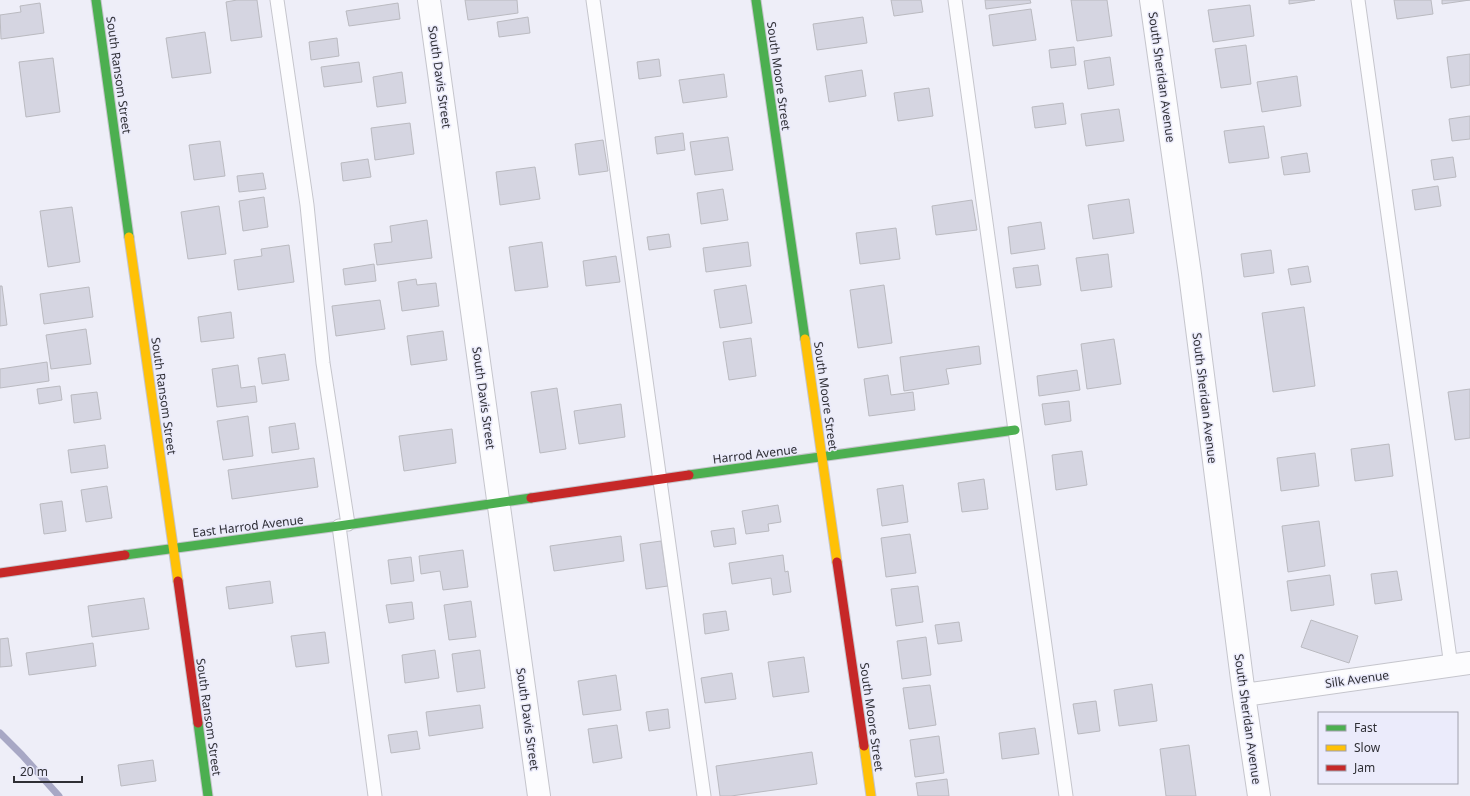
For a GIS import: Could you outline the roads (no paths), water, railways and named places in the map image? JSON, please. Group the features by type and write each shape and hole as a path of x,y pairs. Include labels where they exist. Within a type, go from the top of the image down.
{"street":[{"name":"South Ransom Street","path":"96,0 208,796"},
{"name":"South Davis Street","path":"429,0 539,796"},
{"name":"South Moore Street","path":"756,0 871,796"},
{"name":"South Sheridan Avenue","path":"1151,0 1190,274 1244,695 1259,796"},
{"name":"Harrod Avenue","path":"498,503 659,478 1015,430"},
{"name":"East Harrod Avenue","path":"0,573 498,503"},
{"name":"Silk Avenue","path":"1244,695 1460,664"}],"lane":[{"path":"277,0 307,205 323,363 375,796"},
{"path":"593,0 704,796"},
{"path":"955,0 1066,796"},
{"path":"1358,0 1460,664"}],"waterway":[{"path":"0,733 59,796"}]}
